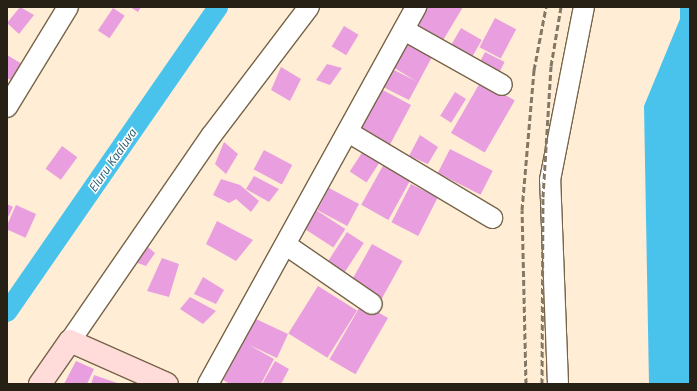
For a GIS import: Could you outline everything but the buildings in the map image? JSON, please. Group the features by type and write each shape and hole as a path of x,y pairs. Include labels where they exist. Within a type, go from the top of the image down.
{"street":[{"path":"7,107 68,7"},
{"path":"40,384 211,136 309,7"},
{"path":"208,384 416,7"},
{"path":"558,384 550,180 584,7"},
{"path":"404,30 502,85"},
{"path":"348,132 492,218"},
{"path":"286,245 372,304"},
{"path":"70,340 167,384"}],"water":[{"path":"680,7 690,7 690,384 649,384 644,106 680,19"}],"waterway":[{"name":"Eluru Kaaluva","path":"7,312 218,7"}],"railway":[{"path":"526,384 522,210 534,70 546,7"},
{"path":"542,384 543,197 551,66 561,7"}]}
